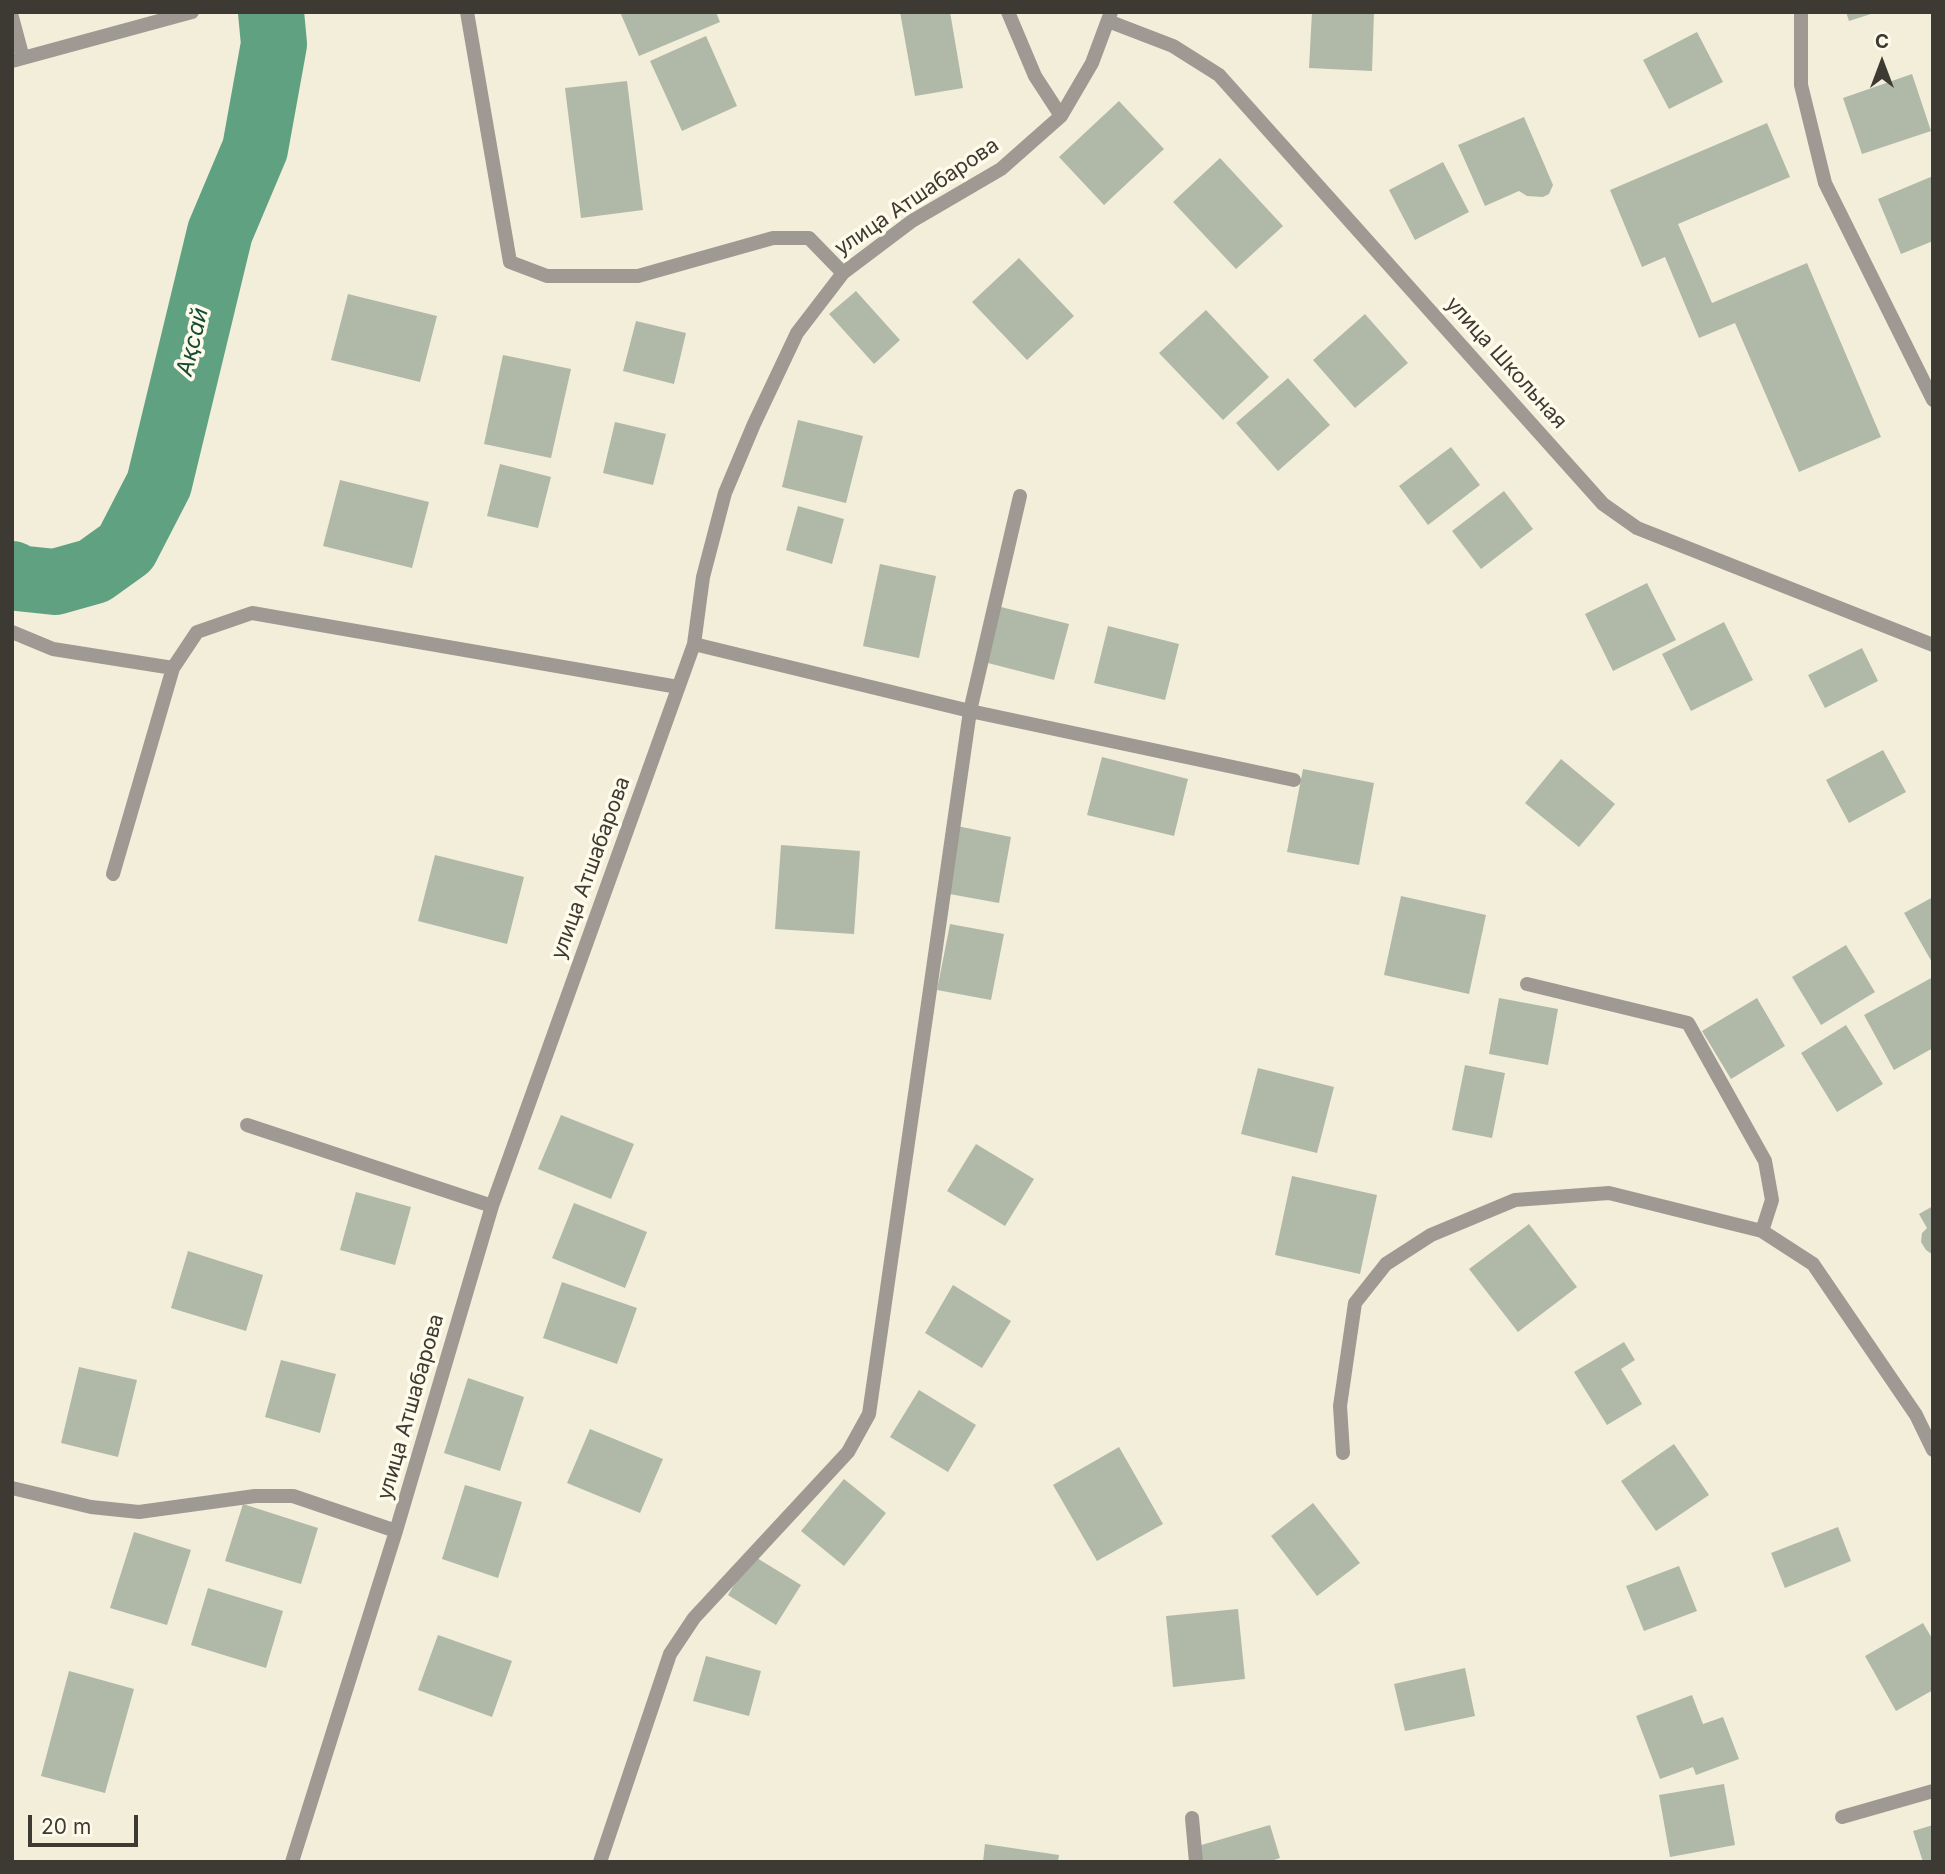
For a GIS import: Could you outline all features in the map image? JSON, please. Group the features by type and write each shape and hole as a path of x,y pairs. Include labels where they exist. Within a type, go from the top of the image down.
{"street":[{"path":"12,17 18,60 192,12"},
{"path":"467,12 510,262 547,276 638,276 773,238 809,238 843,273"},
{"path":"1009,12 1035,76 1060,116"},
{"path":"1801,12 1801,85 1825,183 1933,400"},
{"name":"улица Атшабарова","path":"292,1862 396,1531 492,1206 694,644 704,577 725,493 797,333 843,273 912,221 1001,169 1060,116 1092,63 1110,17"},
{"name":"улица Школьная","path":"1110,17 1173,46 1219,75 1604,504 1637,528 1933,645"},
{"path":"600,1862 670,1654 694,1618 848,1452 869,1414 970,711 1020,496"},
{"path":"113,874 173,668 197,632 252,613 678,687"},
{"path":"12,632 53,649 173,668"},
{"path":"694,644 970,711 1294,780"},
{"path":"1527,984 1688,1023 1765,1161 1772,1200 1762,1231"},
{"path":"247,1125 492,1206"},
{"path":"1343,1454 1340,1406 1355,1303 1385,1264 1431,1236 1515,1200 1609,1193 1762,1231 1813,1264 1916,1415 1933,1450"},
{"path":"12,1488 91,1507 139,1512 254,1496 293,1496 396,1531"},
{"path":"1842,1817 1933,1791"},
{"path":"1192,1818 1196,1862"}],"building":[{"path":"620,12 716,12 720,22 639,56"},
{"path":"900,12 950,12 963,88 915,96"},
{"path":"1312,12 1374,12 1372,71 1309,68"},
{"path":"1846,12 1874,12 1874,13 1849,21"},
{"path":"1697,32 1723,82 1669,109 1643,60"},
{"path":"706,36 737,106 682,131 650,61"},
{"path":"1912,74 1931,131 1862,154 1843,98"},
{"path":"627,81 643,210 581,218 565,88"},
{"path":"1119,101 1164,149 1104,205 1059,157"},
{"path":"1524,117 1553,185 1549,194 1543,197 1527,196 1519,191 1485,206 1458,145"},
{"path":"1767,123 1790,177 1678,224 1712,303 1807,263 1881,437 1799,472 1735,323 1699,338 1665,257 1642,267 1610,190"},
{"path":"1220,158 1283,226 1236,269 1173,202"},
{"path":"1443,162 1469,212 1415,240 1389,190"},
{"path":"1933,176 1933,241 1901,254 1878,199"},
{"path":"1019,258 1074,316 1027,360 972,302"},
{"path":"856,291 900,340 874,364 829,314"},
{"path":"348,294 437,316 420,382 331,360"},
{"path":"1206,310 1269,377 1223,420 1159,353"},
{"path":"1365,314 1408,363 1355,408 1313,360"},
{"path":"636,321 686,333 674,384 623,371"},
{"path":"503,355 571,369 551,458 484,444"},
{"path":"1288,378 1330,425 1278,471 1236,423"},
{"path":"798,420 863,436 846,503 782,487"},
{"path":"615,422 666,434 653,485 603,473"},
{"path":"1451,447 1480,485 1428,525 1399,486"},
{"path":"500,464 551,477 538,528 487,516"},
{"path":"340,480 429,502 412,568 323,546"},
{"path":"1504,491 1533,529 1481,569 1452,531"},
{"path":"798,506 844,519 832,564 786,550"},
{"path":"880,564 936,576 919,658 863,646"},
{"path":"1647,583 1676,640 1613,671 1585,614"},
{"path":"997,606 1069,624 1054,680 984,662"},
{"path":"1724,622 1753,680 1691,711 1662,654"},
{"path":"1108,626 1179,644 1165,700 1094,683"},
{"path":"1862,648 1878,681 1825,708 1808,675"},
{"path":"1883,750 1906,792 1849,823 1826,780"},
{"path":"1102,757 1188,779 1174,836 1087,815"},
{"path":"1561,759 1615,804 1579,847 1525,803"},
{"path":"1303,769 1374,783 1359,865 1287,852"},
{"path":"957,826 1011,837 999,903 944,893"},
{"path":"781,845 860,851 854,934 775,929"},
{"path":"435,855 524,877 507,944 418,921"},
{"path":"1401,896 1486,915 1469,994 1384,975"},
{"path":"1933,897 1933,964 1904,913"},
{"path":"950,924 1004,934 991,1000 937,990"},
{"path":"1846,945 1875,992 1821,1025 1792,977"},
{"path":"1933,977 1933,1048 1894,1070 1864,1015"},
{"path":"1499,998 1558,1009 1548,1065 1489,1054"},
{"path":"1757,998 1785,1046 1731,1079 1702,1031"},
{"path":"1846,1025 1883,1084 1837,1112 1801,1053"},
{"path":"1465,1065 1505,1073 1492,1138 1452,1130"},
{"path":"1258,1068 1334,1087 1317,1153 1241,1134"},
{"path":"561,1115 634,1144 611,1199 538,1169"},
{"path":"976,1144 1034,1179 1005,1226 947,1191"},
{"path":"1292,1176 1377,1195 1360,1274 1275,1255"},
{"path":"356,1192 411,1207 395,1265 340,1250"},
{"path":"574,1203 647,1232 625,1288 552,1258"},
{"path":"1933,1206 1933,1255 1921,1242 1922,1233 1927,1228 1919,1214"},
{"path":"1529,1224 1577,1287 1518,1332 1469,1269"},
{"path":"188,1251 263,1275 246,1331 171,1308"},
{"path":"562,1282 637,1308 617,1364 543,1338"},
{"path":"953,1285 1011,1321 982,1368 925,1333"},
{"path":"1624,1342 1635,1360 1621,1369 1642,1404 1607,1425 1574,1372"},
{"path":"281,1360 336,1374 320,1433 265,1417"},
{"path":"79,1367 137,1380 118,1457 61,1443"},
{"path":"468,1378 524,1397 500,1471 444,1453"},
{"path":"919,1390 976,1425 948,1472 890,1437"},
{"path":"590,1429 663,1459 640,1513 567,1483"},
{"path":"1674,1444 1709,1495 1656,1531 1621,1481"},
{"path":"1119,1447 1163,1524 1097,1561 1053,1485"},
{"path":"844,1479 886,1513 844,1566 801,1531"},
{"path":"465,1485 522,1502 498,1578 442,1559"},
{"path":"1313,1503 1360,1563 1317,1596 1271,1536"},
{"path":"243,1504 318,1528 301,1584 225,1561"},
{"path":"1838,1527 1851,1561 1785,1588 1771,1553"},
{"path":"134,1532 191,1550 167,1625 110,1608"},
{"path":"752,1555 801,1585 776,1625 728,1595"},
{"path":"1679,1566 1697,1611 1644,1631 1626,1586"},
{"path":"208,1588 283,1611 266,1668 191,1645"},
{"path":"1238,1609 1245,1679 1173,1687 1166,1616"},
{"path":"1923,1623 1933,1640 1933,1690 1896,1711 1865,1656"},
{"path":"438,1635 512,1661 492,1717 418,1690"},
{"path":"706,1656 761,1671 749,1716 693,1701"},
{"path":"1465,1668 1475,1716 1405,1731 1394,1684"},
{"path":"69,1671 134,1689 105,1793 41,1776"},
{"path":"1692,1695 1703,1724 1723,1717 1739,1759 1696,1775 1693,1767 1660,1779 1636,1716"},
{"path":"1724,1784 1735,1845 1670,1857 1659,1795"},
{"path":"1270,1825 1280,1858 1268,1862 1202,1862 1198,1846"},
{"path":"1933,1825 1933,1862 1923,1862 1913,1831"},
{"path":"985,1844 1059,1855 1058,1862 983,1862"}],"waterway":[{"name":"Ақсай","path":"12,574 17,578 55,582 94,571 126,548 159,484 220,232 255,149 274,44 271,12"}]}
